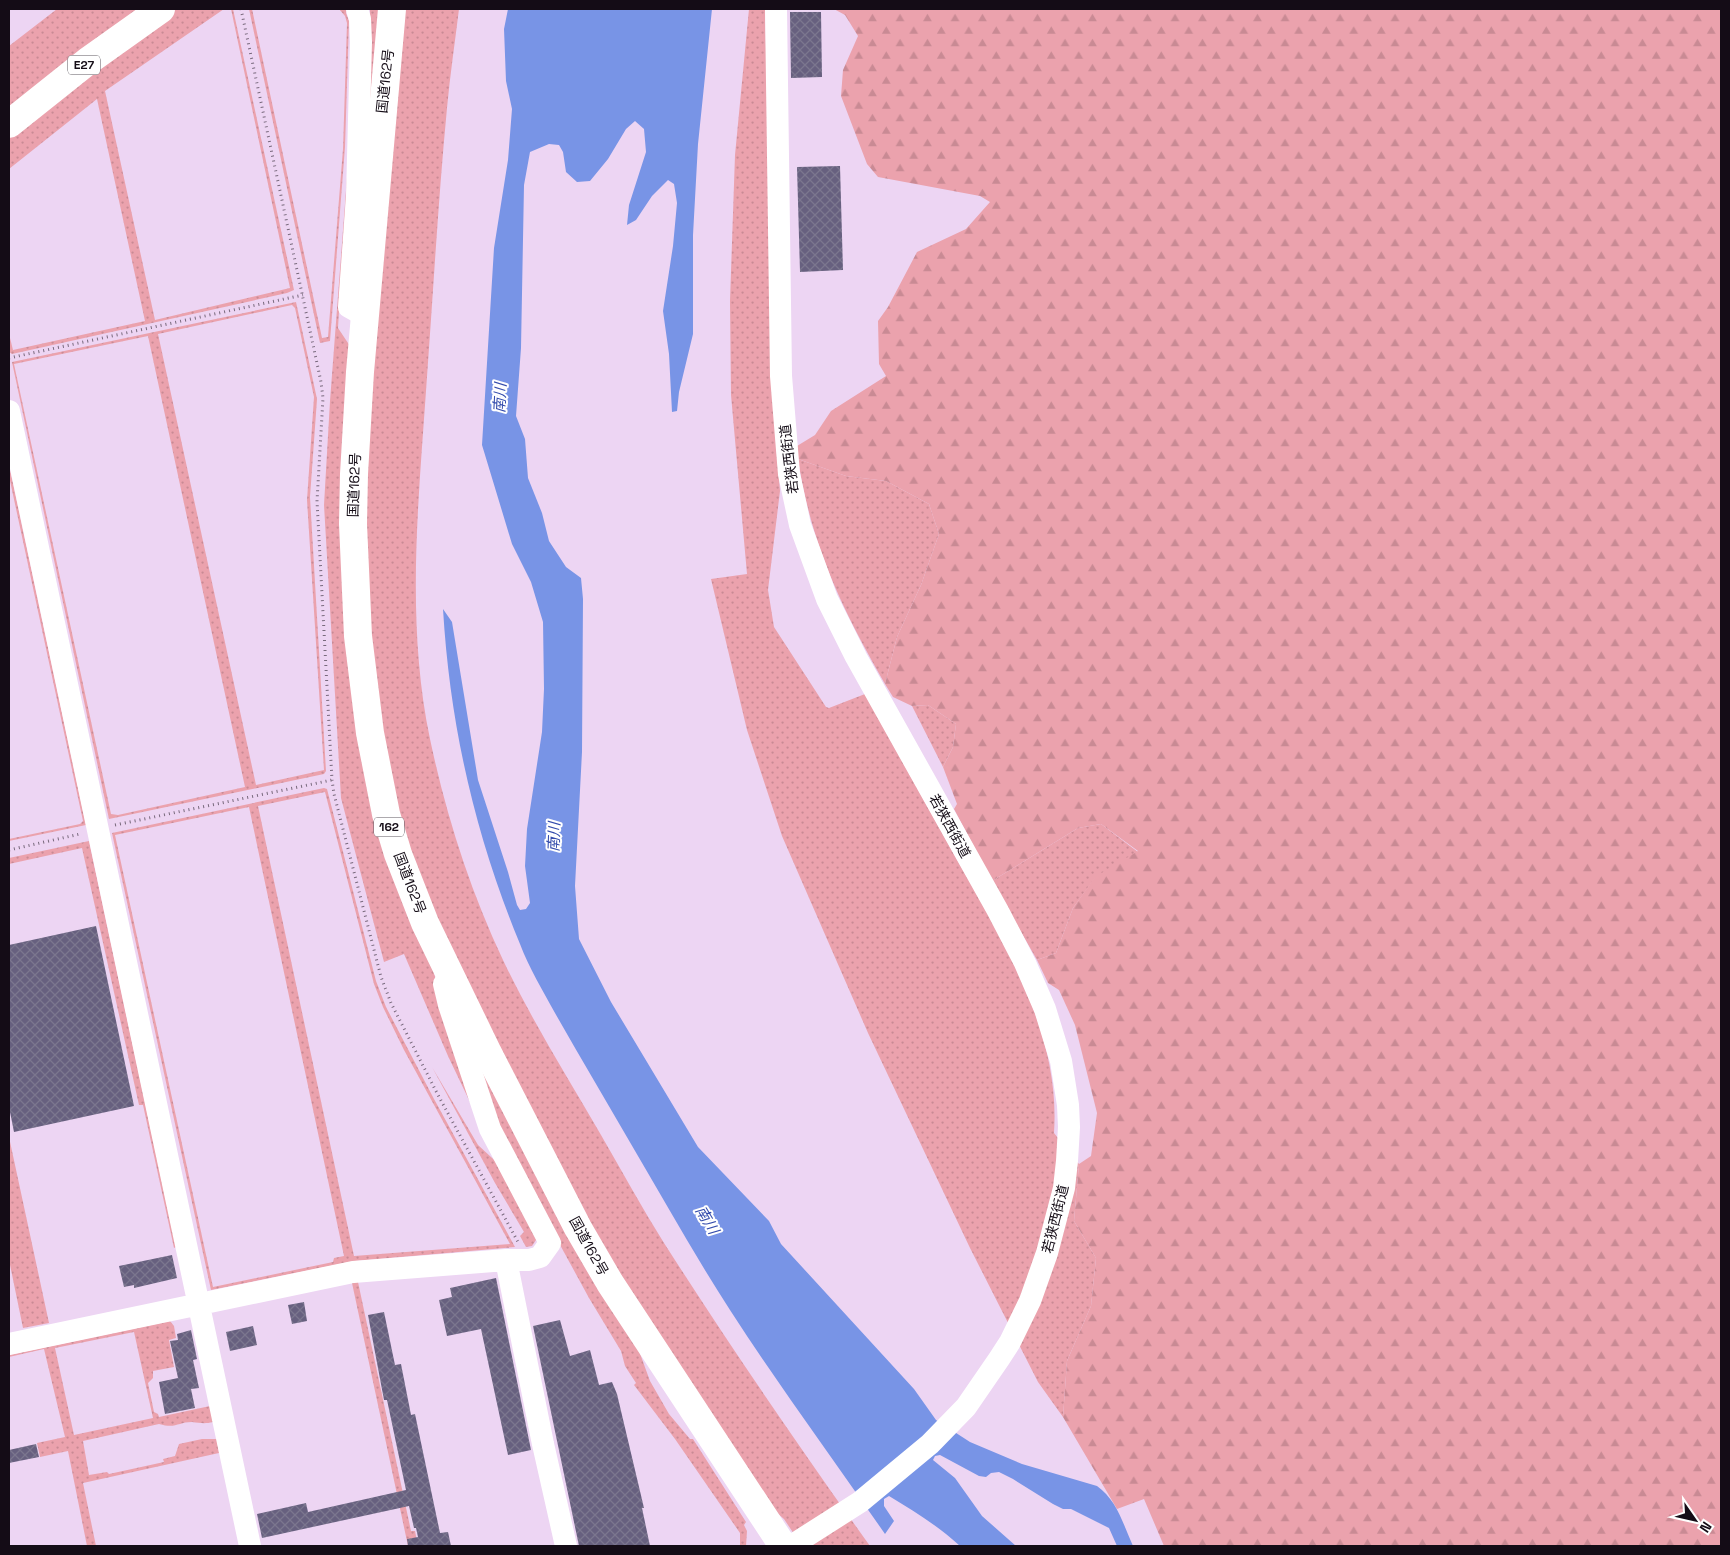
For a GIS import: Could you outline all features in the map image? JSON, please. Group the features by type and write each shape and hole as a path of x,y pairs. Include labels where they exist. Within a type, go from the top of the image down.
{"highway":[{"name":"E27","path":"9,124 88,61 161,9"},
{"name":"国道162号","path":"392,9 364,316 353,524 354,587 358,636 370,733 386,814 398,854 425,923 450,976 548,1170 610,1283 791,1545"}],"street":[{"path":"357,9 360,19 357,196 349,307 364,316"},
{"name":"若狭西街道","path":"776,9 781,376 789,474 798,517 808,550 828,599 856,657 1002,918 1028,971 1044,1010 1061,1061 1065,1080 1069,1127 1068,1161 1064,1188 1047,1253 1026,1308 999,1359 966,1407 930,1444 860,1502 791,1545"},
{"path":"9,412 200,1303 250,1546"},
{"path":"9,1344 353,1272 540,1258 550,1243 490,1129 449,1005 444,984 450,976"},
{"path":"506,1260 543,1444 566,1546"}],"path":[{"path":"9,358 303,296"},
{"path":"9,850 109,826 332,780"}],"green space":[{"path":"57,9 224,9 105,91 155,320 290,288 231,9 233,9 294,290 12,354 9,352 9,334 13,350 145,321 97,99 9,169 9,46"},
{"path":"249,9 252,9 322,338 328,337 343,149 347,23 345,16 339,9 347,9 346,13 349,21 345,147 330,341 320,343"},
{"path":"370,9 383,9 367,169"},
{"path":"400,9 459,9 448,96 441,179 417,522 416,565 418,652 423,696 436,767 451,824 491,934 514,983 550,1049 664,1243 765,1396 870,1546 802,1546 784,1519 770,1507 619,1280 432,919 393,814 362,586 372,319"},
{"path":"749,9 765,9 776,443 780,491 768,590 774,627 826,707 829,708 865,694 992,921 1025,988 1038,1023 1048,1059 1054,1096 1054,1133 1079,1164 1074,1221 1096,1258 1091,1306 1067,1361 1063,1417 1038,1382 970,1248 868,1033 782,836 747,730 711,579 747,574 731,395 730,301 735,155"},
{"path":"834,9 1721,9 1721,1546 1164,1546 1144,1499 1117,1509 1063,1417 1067,1361 1091,1306 1096,1258 1074,1221 1079,1164 1091,1156 1097,1113 1075,1025 1059,990 1048,983 1037,960 1056,953 1073,908 1095,877 1138,851 1101,824 1078,828 992,881 954,809 957,804 943,767 953,747 956,724 928,705 912,706 893,697 885,684 897,637 921,585 939,534 929,504 886,481 846,476 798,459 797,446 815,435 831,411 886,376 879,364 878,321 888,307 917,252 966,229 990,202 980,196 878,177 867,164 841,96 843,70 858,36 845,15"},
{"path":"349,151 338,328 354,352 347,607 442,1006 479,1121 448,1056 404,954 384,962 341,798 324,505"},
{"path":"296,302 317,399 310,497 326,771 324,774 109,819 12,362","holes":["292,305 295,308 314,397 307,500 324,770 256,785 158,334","148,336 245,787 118,815 111,814 14,364"]},
{"path":"798,459 846,476 886,481 929,504 939,534 921,585 897,637 885,684 855,629 830,576 811,520"},
{"path":"9,465 86,825 9,841 9,839 80,824 83,821 9,476"},
{"path":"928,705 956,724 953,747 943,767 912,706"},
{"path":"324,788 327,789 376,981 386,1007 515,1247 355,1261 211,1290 112,833","holes":["325,792 374,984 383,1007 404,1050 510,1244 354,1256 258,806","249,807 344,1256 334,1258 333,1262 213,1287 115,835"]},
{"path":"1101,824 1138,852 1095,878 1073,908 1056,953 1037,960 992,881 1078,828"},
{"path":"89,841 176,1247 174,1248 143,1105 139,1105 82,848 9,864 9,858"},
{"path":"457,1008 638,1348 650,1381 669,1414 690,1439 693,1439 746,1522 744,1525 747,1531 746,1546 740,1546 740,1533 675,1439 634,1385 636,1383 625,1366 621,1351 589,1298 493,1122"},
{"path":"432,1067 478,1145 504,1169 538,1237 532,1246 526,1247 520,1236 524,1232"},
{"path":"9,1137 49,1323 23,1328 9,1260"},
{"path":"358,1282 411,1531 415,1531 418,1546 408,1546 352,1283"},
{"path":"170,1321 174,1326 176,1338 169,1340 174,1367 153,1371 153,1378 148,1383 154,1412 159,1417 210,1406 213,1422 187,1422 173,1426 159,1424 83,1441 89,1475 107,1472 109,1474 164,1462 163,1459 175,1456 179,1444 202,1439 217,1439 219,1453 83,1483 96,1546 87,1546 68,1451 40,1457 37,1443 65,1437 44,1349 9,1357 9,1355","holes":["134,1332 153,1418 74,1435 55,1348"]}],"water":[{"name":"南川","path":"508,9 712,9 698,144 693,235 693,334 679,392 677,411 672,412 669,354 663,311 673,246 677,203 674,184 668,180 652,196 636,220 627,225 629,205 646,152 644,129 635,121 626,129 608,159 590,181 577,182 566,172 563,152 559,145 549,144 530,152 524,185 521,348 516,416 525,439 528,478 542,513 549,541 566,567 581,578 583,599 582,752 575,886 579,939 611,1002 698,1147 769,1221 781,1244 914,1389 936,1420 970,1442 1022,1464 1097,1486 1115,1505 1133,1546 1117,1546 1109,1528 1071,1509 1063,1509 1053,1504 999,1472 991,1473 986,1477 979,1476 940,1455 935,1456 933,1460 955,1478 982,1516 1016,1546 960,1546 917,1513 889,1496 884,1499 884,1506 894,1521 885,1534 768,1367 717,1290 564,1029 524,953 490,862 467,779 446,653 443,609 452,622 478,780 517,905 520,910 526,909 530,903 525,866 527,829 542,732 544,689 543,622 531,582 512,544 482,445 494,248 508,160 512,109 506,81 504,29"}],"building":[{"path":"790,12 821,12 822,77 791,78"},
{"path":"840,166 843,270 800,272 797,167"},
{"path":"96,926 134,1106 14,1132 9,1107 9,945"},
{"path":"172,1255 177,1278 134,1288 134,1285 124,1287 119,1266"},
{"path":"496,1278 531,1450 508,1455 481,1329 447,1336 439,1300 452,1297 450,1288"},
{"path":"304,1302 307,1321 292,1324 288,1305"},
{"path":"384,1312 395,1365 401,1364 411,1415 415,1414 440,1533 448,1532 451,1546 408,1546 407,1539 418,1537 409,1506 262,1538 257,1514 306,1503 308,1512 406,1490 387,1400 384,1400 368,1315"},
{"path":"560,1320 570,1356 590,1350 599,1385 612,1382 617,1394 644,1508 642,1508 650,1546 579,1546 533,1326"},
{"path":"253,1326 257,1345 230,1351 226,1332"},
{"path":"191,1330 197,1359 193,1360 199,1388 191,1389 195,1408 165,1414 159,1382 178,1378 170,1341 178,1340 177,1334"},
{"path":"36,1444 39,1457 9,1463 9,1450"}]}
